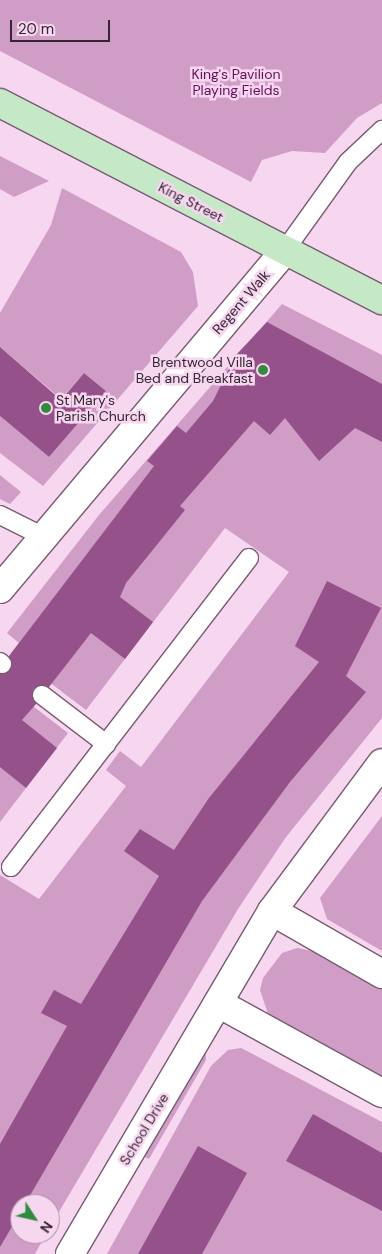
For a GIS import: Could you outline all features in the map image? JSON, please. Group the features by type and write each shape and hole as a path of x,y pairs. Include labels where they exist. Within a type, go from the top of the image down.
{"main road":[{"name":"King Street","path":"0,103 382,300"}],"street":[{"name":"Regent Walk","path":"0,589 42,536 285,250"},
{"name":"School Drive","path":"70,1254 272,912 382,763"},
{"path":"272,912 382,974"},
{"path":"218,1003 382,1093"}],"lane":[{"name":"Regent Walk","path":"285,250 348,162 382,130"},
{"path":"0,516 42,536"},
{"path":"11,867 249,558"},
{"path":"42,695 106,744"}],"green space":[{"name":"King's Pavilion Playing Fields","path":"0,0 382,0 382,103 357,118 325,153 292,151 262,160 251,182 0,51"},
{"path":"0,156 49,181 14,197 0,189"},
{"path":"62,188 181,252 193,272 198,306 43,486 0,453 0,416 49,457 106,391 84,373 61,399 0,347 0,313 51,225"},
{"path":"282,304 382,355 382,718 286,837 238,909 60,1210 60,1194 10,1194 10,1244 40,1244 35,1254 0,1254 0,875 39,899 126,786 106,770 120,751 141,767 289,572 225,528 86,710 11,653 19,643 7,633 99,515"},
{"path":"0,475 21,492 10,504 0,499"},
{"path":"0,681 68,733 0,822"},
{"path":"382,816 382,951 327,919 320,898"},
{"path":"297,948 318,952 382,989 382,1081 268,1014 260,990 263,978 282,953"},
{"path":"205,1048 206,1060 149,1159 141,1155"},
{"path":"241,1048 382,1122 382,1254 107,1254 211,1066 228,1050"}],"building":[{"path":"267,322 382,384 382,442 355,428 319,461 285,418 270,435 254,421 180,506 185,510 126,583 120,597 153,622 125,659 91,633 49,687 33,689 36,704 22,720 57,748 26,788 0,767 0,674 12,667 9,656 154,466 147,461 177,426 186,433 213,401 236,355"},
{"name":"St Mary's Parish Church","path":"0,347 61,400 84,373 106,391 49,457 0,416"},
{"path":"327,581 381,608 346,676 366,692 290,782 202,901 31,1194 10,1194 10,1230 0,1247 0,1144 67,1026 41,1013 54,990 81,1004 159,876 124,851 140,829 174,850 209,798 319,662 295,646"},
{"path":"313,1114 382,1153 382,1211 286,1161"},
{"path":"198,1146 247,1173 202,1254 138,1254"}],"place":[{"name":"Brentwood Villa Bed and Breakfast","path":"263,370"},
{"name":"St Mary's Parish Church","path":"46,408"}]}
